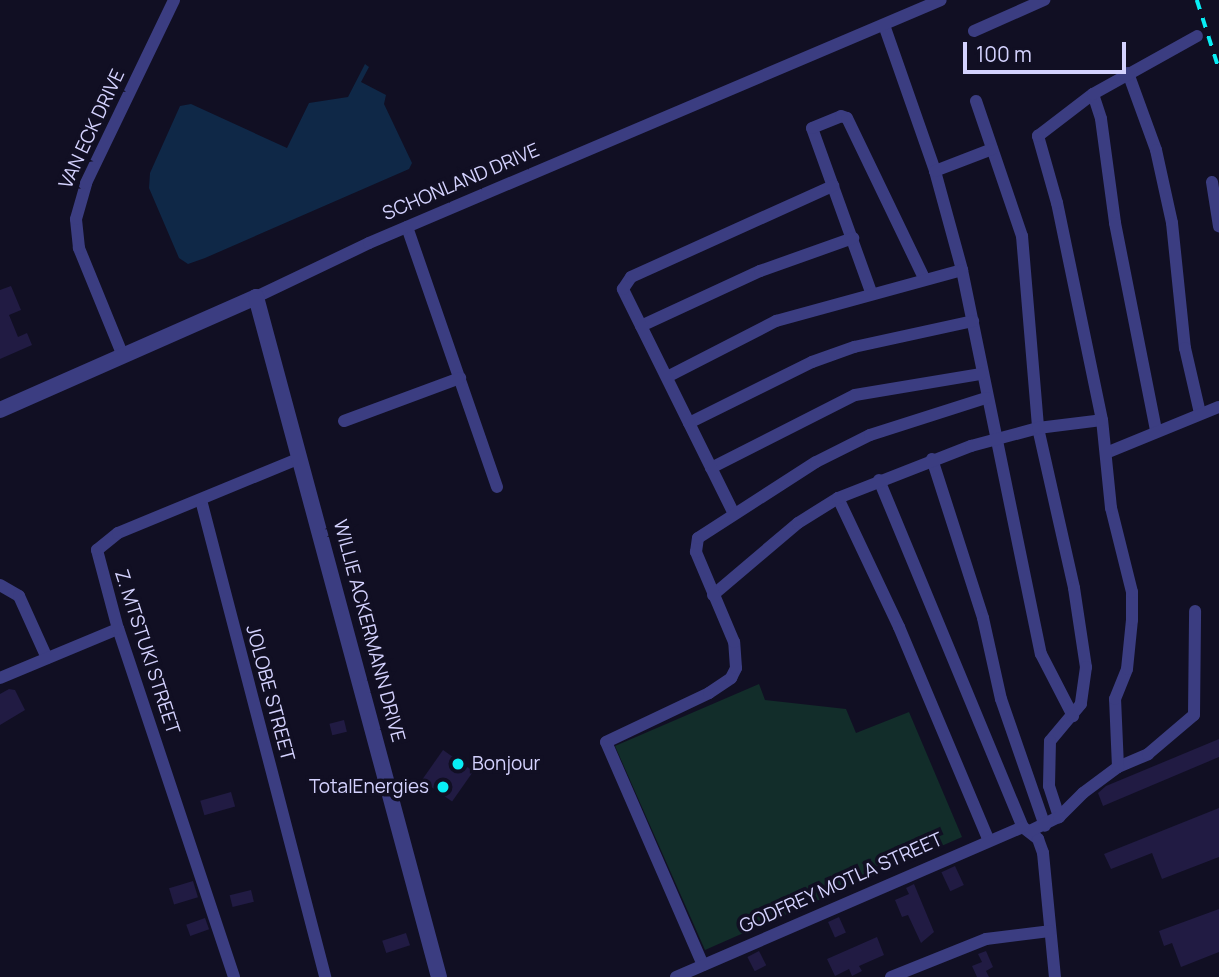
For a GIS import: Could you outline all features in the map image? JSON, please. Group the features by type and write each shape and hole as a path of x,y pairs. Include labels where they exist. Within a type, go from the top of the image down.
{"street":[{"name":"VAN ECK DRIVE","path":"123,356 79,248 76,219 86,183 174,0"},
{"name":"SCHONLAND DRIVE","path":"0,410 407,227 941,0"},
{"path":"974,31 1044,0"},
{"path":"884,25 935,171 962,271 994,441 1041,654 1073,716"},
{"path":"1118,767 1115,699 1129,656 1132,593 1111,508 1102,420 1057,202 1038,138 1043,129 1093,94 1197,36"},
{"path":"1128,73 1156,150 1171,223 1185,348 1200,413"},
{"path":"1093,94 1101,119 1115,223 1156,431"},
{"path":"976,100 1022,236 1038,428 1074,588 1086,667 1085,690 1073,716 1050,741 1049,786 1059,817"},
{"path":"871,292 812,128 844,116 924,278"},
{"path":"935,171 992,149"},
{"path":"1212,182 1219,226"},
{"path":"734,514 623,289 631,277 832,186"},
{"path":"407,227 497,487"},
{"path":"640,326 760,271 853,238"},
{"path":"667,377 776,321 871,292 962,271"},
{"name":"WILLIE ACKERMANN DRIVE","path":"256,297 439,977"},
{"path":"689,424 812,362 854,346 973,321"},
{"path":"711,468 855,395 981,374"},
{"path":"344,421 460,378"},
{"path":"703,965 606,742 731,678 737,657 734,642 713,595 696,543 734,514 816,462 870,435 986,398"},
{"path":"1107,453 1219,407"},
{"path":"713,595 798,523 838,498 932,459 1038,428 1102,420"},
{"name":"Z. MTSTUKI STREET","path":"234,977 118,629 97,550 103,541 300,458"},
{"path":"932,459 978,600 1001,699 1045,826"},
{"path":"879,480 1026,829 1043,853 1055,977"},
{"path":"838,498 899,627 988,839"},
{"name":"JOLOBE STREET","path":"201,500 325,977"},
{"path":"0,585 19,596 47,659"},
{"name":"GODFREY MOTLA STREET","path":"676,977 988,839 1045,826 1059,817 1083,793 1118,767 1148,754 1194,715 1195,611"},
{"path":"0,678 118,629"},
{"path":"891,977 986,939 1050,931"}],"green space":[{"path":"759,684 765,700 846,709 856,733 909,712 962,837 705,950 615,746"}],"water":[{"path":"365,64 369,67 361,82 386,95 384,104 412,163 409,169 205,258 188,264 179,258 149,188 150,173 180,106 191,104 287,148 309,103 348,97"}],"building":[{"path":"11,286 21,310 9,315 18,337 27,333 32,345 0,359 0,290"},
{"path":"9,689 15,690 25,710 0,725 0,694"},
{"path":"344,720 347,732 332,735 329,724"},
{"path":"1219,739 1219,757 1103,806 1098,793 1106,786"},
{"path":"443,750 473,771 452,802 422,780"},
{"path":"231,792 235,806 204,815 200,801"},
{"path":"1219,808 1219,857 1162,879 1152,853 1111,869 1104,854"},
{"path":"955,866 964,885 950,891 941,872"},
{"path":"193,881 198,897 174,905 169,888"},
{"path":"914,884 934,932 921,943 908,915 902,917 895,900 909,894 906,888"},
{"path":"251,890 254,902 233,907 230,895"},
{"path":"1219,909 1219,952 1181,967 1172,943 1164,946 1159,931"},
{"path":"839,917 846,933 835,937 828,922"},
{"path":"205,918 209,929 190,936 186,925"},
{"path":"406,933 410,945 386,953 382,941"},
{"path":"877,937 884,955 859,966 862,971 852,976 849,969 835,976 827,959"},
{"path":"759,951 766,965 755,971 747,957"},
{"path":"986,951 993,967 986,971 989,977 977,977 972,966 982,962 978,954"}],"railway":[{"path":"1197,0 1219,69"}],"place":[{"name":"Bonjour","path":"458,764"},
{"name":"TotalEnergies","path":"443,787"}]}
